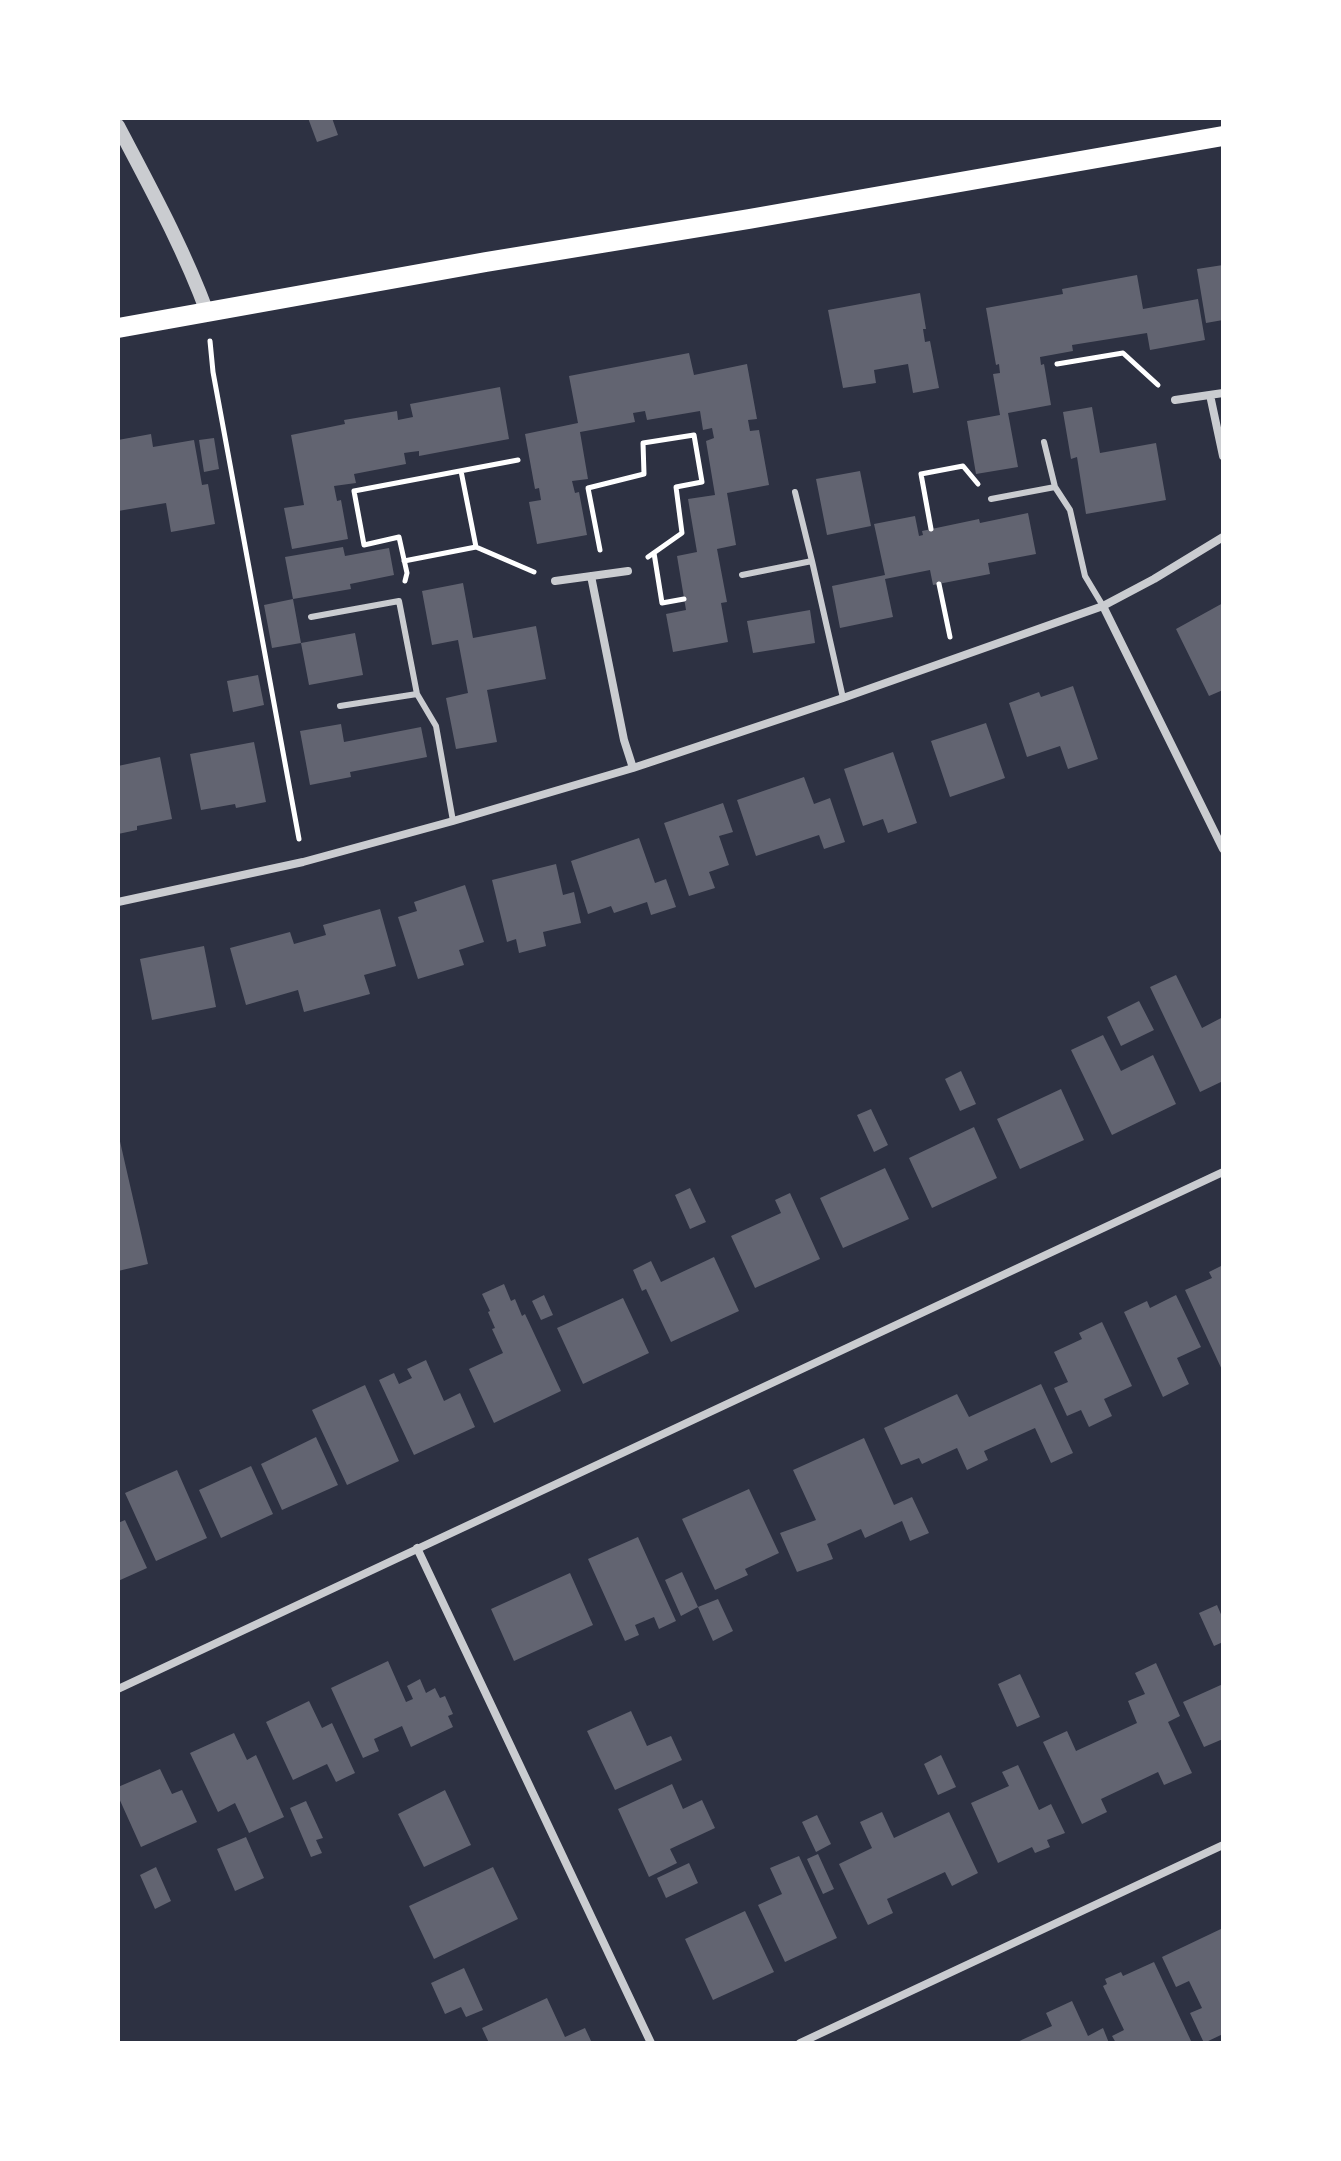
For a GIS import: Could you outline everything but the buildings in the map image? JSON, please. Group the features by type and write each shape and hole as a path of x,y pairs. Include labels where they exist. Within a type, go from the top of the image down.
{"main road":[{"path":"118,328 1223,136"}],"street":[{"path":"118,126 174,231 207,312"},
{"path":"1175,400 1223,393"},
{"path":"1210,395 1223,456"},
{"path":"118,902 303,862 633,768 1103,606 1223,537"},
{"path":"555,581 628,571"},
{"path":"591,576 624,740 633,768"},
{"path":"1103,606 1223,849"},
{"path":"118,1689 1223,1172"},
{"path":"417,1548 651,2043"},
{"path":"800,2043 1223,1845"}],"lane":[{"path":"1044,442 1055,487 1070,510 1085,576 1103,606"},
{"path":"991,499 1055,487"},
{"path":"795,492 843,698"},
{"path":"742,575 812,561"},
{"path":"311,617 399,601 417,694 436,726 453,821"},
{"path":"340,706 417,694"}],"path":[{"path":"207,312 213,372 303,862"},
{"path":"1057,364 1123,353 1175,400"},
{"path":"604,574 588,488 644,474 643,443 694,435 702,482 676,487 682,533 628,571"},
{"path":"399,601 407,573 399,537 364,545 354,491 518,460"},
{"path":"931,529 921,474 963,466 991,499"},
{"path":"461,471 476,547"},
{"path":"404,561 476,547 555,581"},
{"path":"654,553 662,603 684,599"},
{"path":"939,584 954,658"}]}
